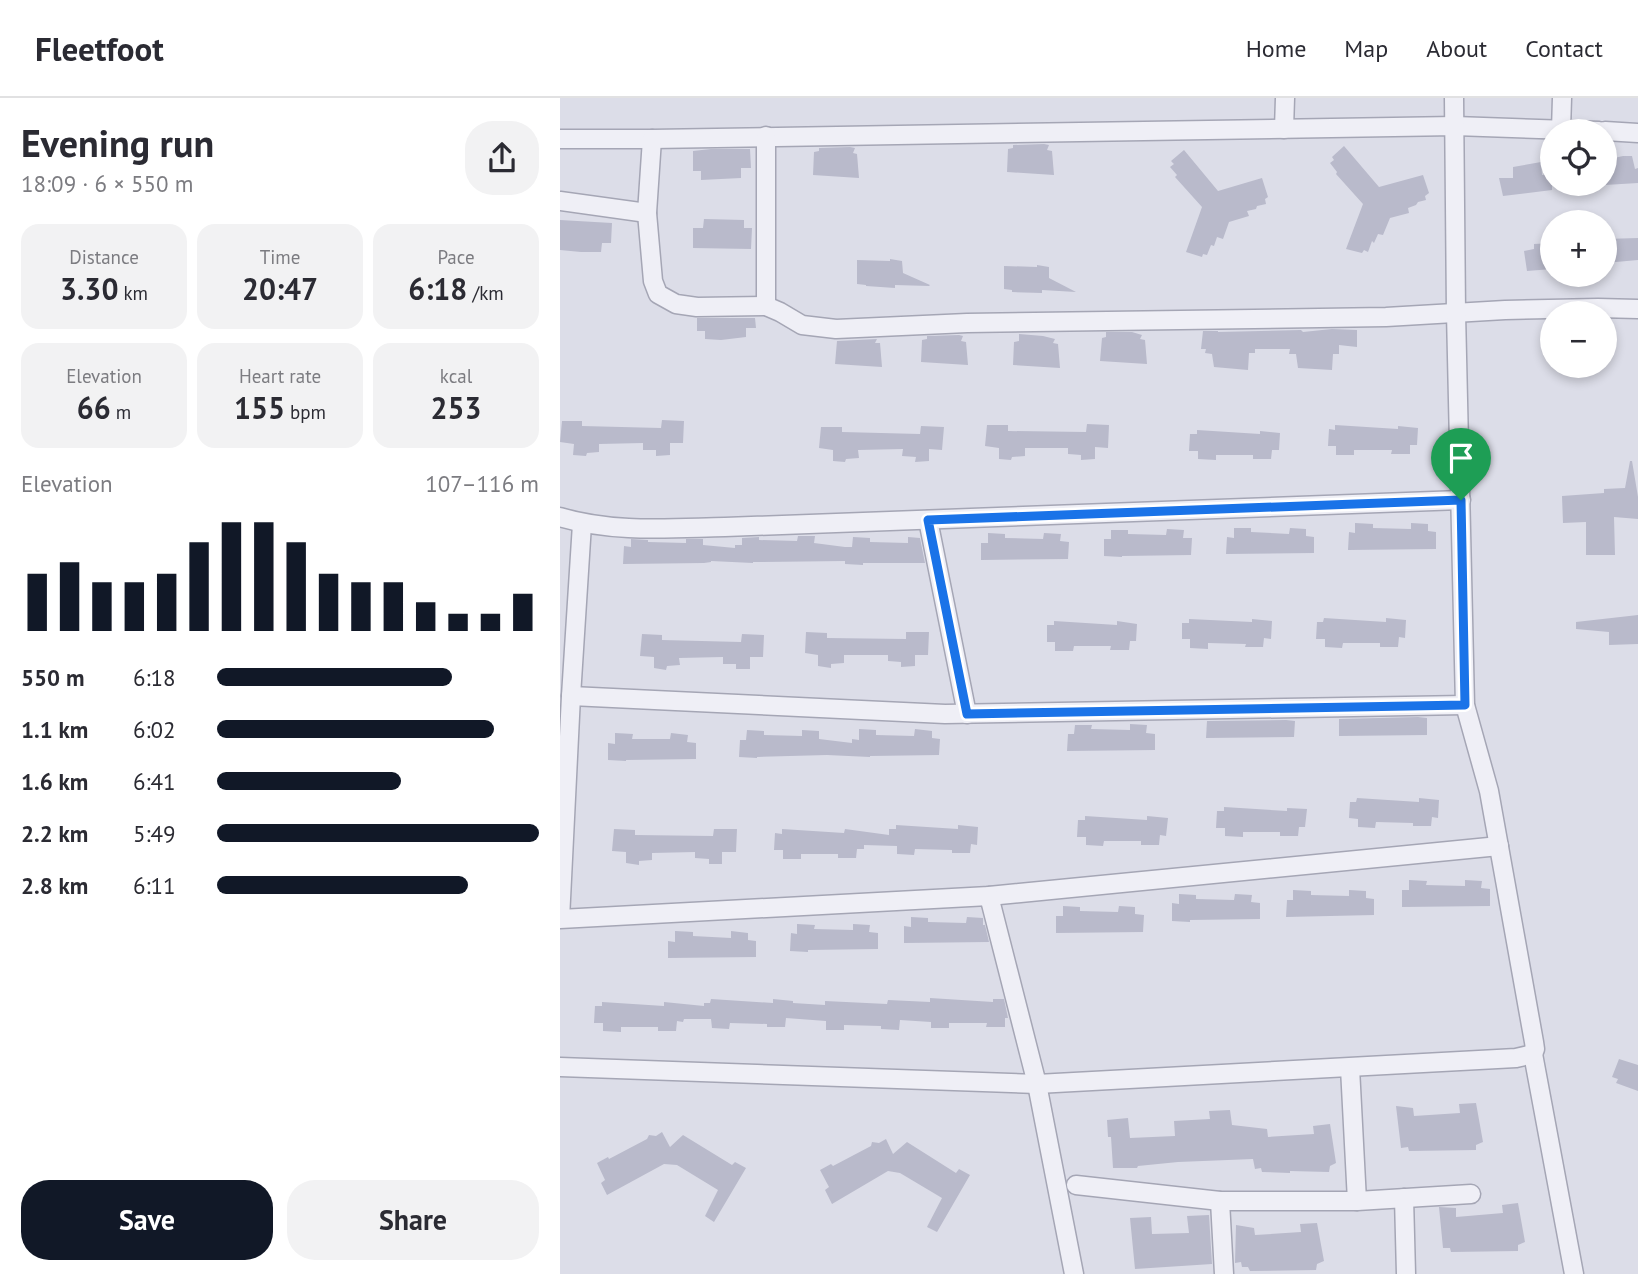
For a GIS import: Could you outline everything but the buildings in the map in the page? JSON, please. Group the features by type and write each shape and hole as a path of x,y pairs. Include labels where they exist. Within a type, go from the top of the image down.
{"street":[{"path":"1284,129 1285,98"},
{"path":"1454,98 1465,705 1489,791 1534,1041 1533,1054 1574,1274"},
{"path":"1562,98 1562,119"},
{"path":"560,139 1455,126 1540,129"},
{"path":"1617,132 1638,133"},
{"path":"766,136 766,306"},
{"path":"652,139 647,213 653,281 658,293 676,304 697,307 766,306 802,325 836,329 967,323 1373,317 1505,310 1638,309"},
{"path":"560,201 647,213"},
{"path":"560,517 582,524 635,528 725,527 1461,500"},
{"path":"928,520 967,714"},
{"path":"582,524 564,764 560,921 989,896 1499,846"},
{"path":"571,696 967,714 1465,705"},
{"path":"989,896 1037,1084 1074,1274"},
{"path":"560,1067 1037,1084 1516,1058 1533,1054"},
{"path":"1350,1068 1357,1201"},
{"path":"1076,1185 1220,1201 1357,1201 1471,1194"},
{"path":"1404,1198 1406,1274"},
{"path":"1220,1201 1224,1274"}],"route":[{"path":"1461,500 1465,705 967,714 928,520 1461,500"}]}
